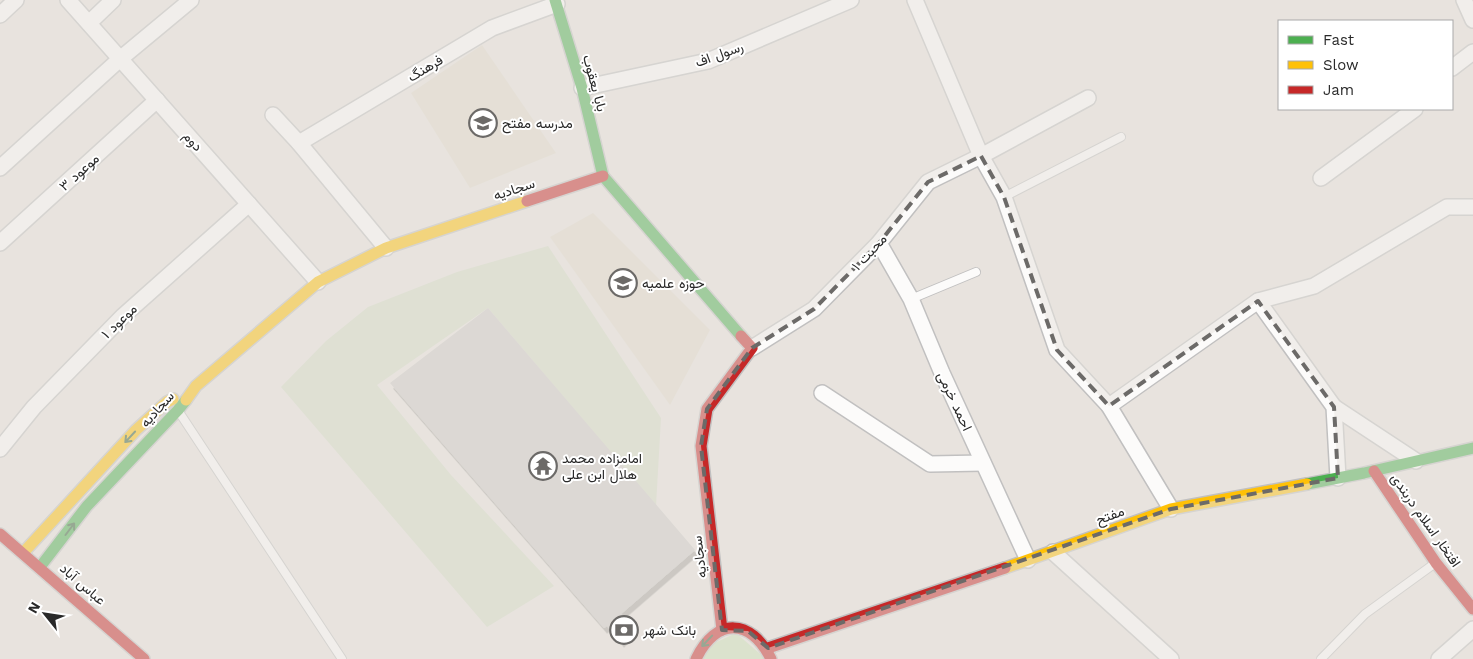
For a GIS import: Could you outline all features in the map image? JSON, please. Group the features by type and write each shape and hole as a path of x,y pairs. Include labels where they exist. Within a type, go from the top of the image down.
{"main road":[{"name":"بابا یعقوب","path":"556,2 582,88 603,176"},
{"name":"سجادیه","path":"40,567 87,506 178,410 196,386 318,282 386,248 603,176"},
{"path":"603,176 752,348"},
{"name":"سجادیه","path":"722,630 701,446 707,409 752,348"},
{"path":"23,554 136,430 167,402 196,386"},
{"name":"مفتح","path":"769,654 1171,509 1338,478 1473,448"},
{"name":"افتخار اسلام دربندی","path":"1374,470 1436,563 1473,610"},
{"name":"عباس آباد","path":"0,534 144,659"},
{"path":"696,659 701,646 710,636 722,630 735,628 748,631 759,638 769,654"}],"street":[{"path":"0,15 16,0"},
{"name":"دوم","path":"68,0 318,282"},
{"path":"88,23 113,0"},
{"path":"0,168 120,59 191,0"},
{"name":"رسول اف","path":"582,88 708,61 851,0"},
{"path":"915,0 981,156 1004,197 1057,350 1109,406 1171,509"},
{"path":"1464,0 1473,20"},
{"name":"فرهنگ","path":"299,143 492,28 556,2"},
{"path":"1453,67 1473,52"},
{"name":"محبت ۱","path":"752,348 814,309 879,243 928,182 981,156 1088,98"},
{"name":"موعود ۳","path":"2,238 157,100"},
{"path":"1321,178 1414,110"},
{"path":"273,115 299,143 386,248"},
{"name":"موعود ۱","path":"0,449 34,408 123,316 249,204"},
{"path":"1109,406 1258,301 1314,286 1447,206 1473,207"},
{"name":"احمد خرمی","path":"879,243 911,299 942,373 1028,560"},
{"path":"1258,301 1334,407 1416,461"},
{"path":"822,393 930,464 983,462"},
{"path":"1334,407 1338,478"},
{"path":"1054,552 1171,659"},
{"path":"1439,659 1473,629"}],"lane":[{"path":"1004,197 1121,137"},
{"path":"911,299 976,272"},
{"path":"178,410 342,659"},
{"path":"1321,659 1365,614 1436,563"}],"highlighted area":[{"path":"981,156 1004,197 1057,350 1109,406 1258,301 1334,407 1338,478 1171,509 768,648 748,631 722,630 701,446 707,409 752,348 814,309 879,243 928,182"}],"shaded area":[{"name":"مدرسه مفتح","path":"482,45 556,153 470,188 411,93"},
{"name":"حوزه علمیه","path":"593,213 710,330 670,405 550,237"}],"green space":[{"path":"548,246 661,418 656,506 488,308 377,385 451,475 554,586 487,627 281,387 326,341 368,307 457,272"},
{"path":"736,633 766,659 703,659 708,646"}],"building":[{"name":"امامزاده محمد هلال ابن علی","path":"488,308 695,550 621,614 636,627 621,642 607,626 604,628 390,383"}],"traffic: fast":[{"path":"555,0 582,88 603,176 741,336"},
{"path":"40,567 87,506 186,400"},
{"path":"1307,484 1473,448"}],"traffic: slow":[{"path":"186,400 196,386 318,282 386,248 527,201"},
{"path":"23,553 136,430 167,402 173,399"},
{"path":"1005,568 1171,509 1307,484"}],"traffic: jam":[{"path":"527,201 603,176"},
{"path":"722,630 701,446 707,409 752,348 741,336"},
{"path":"1374,471 1436,563 1473,609"},
{"path":"0,534 144,659"},
{"path":"768,648 1005,568"},
{"path":"696,659 704,645 713,636 723,630 734,628 744,630 754,636 771,659"}],"place":[{"name":"مدرسه مفتح","path":"483,123"},
{"name":"حوزه علمیه","path":"623,283"},
{"name":"امامزاده محمد هلال ابن علی","path":"543,466"},
{"name":"بانک شهر","path":"624,630"}]}
